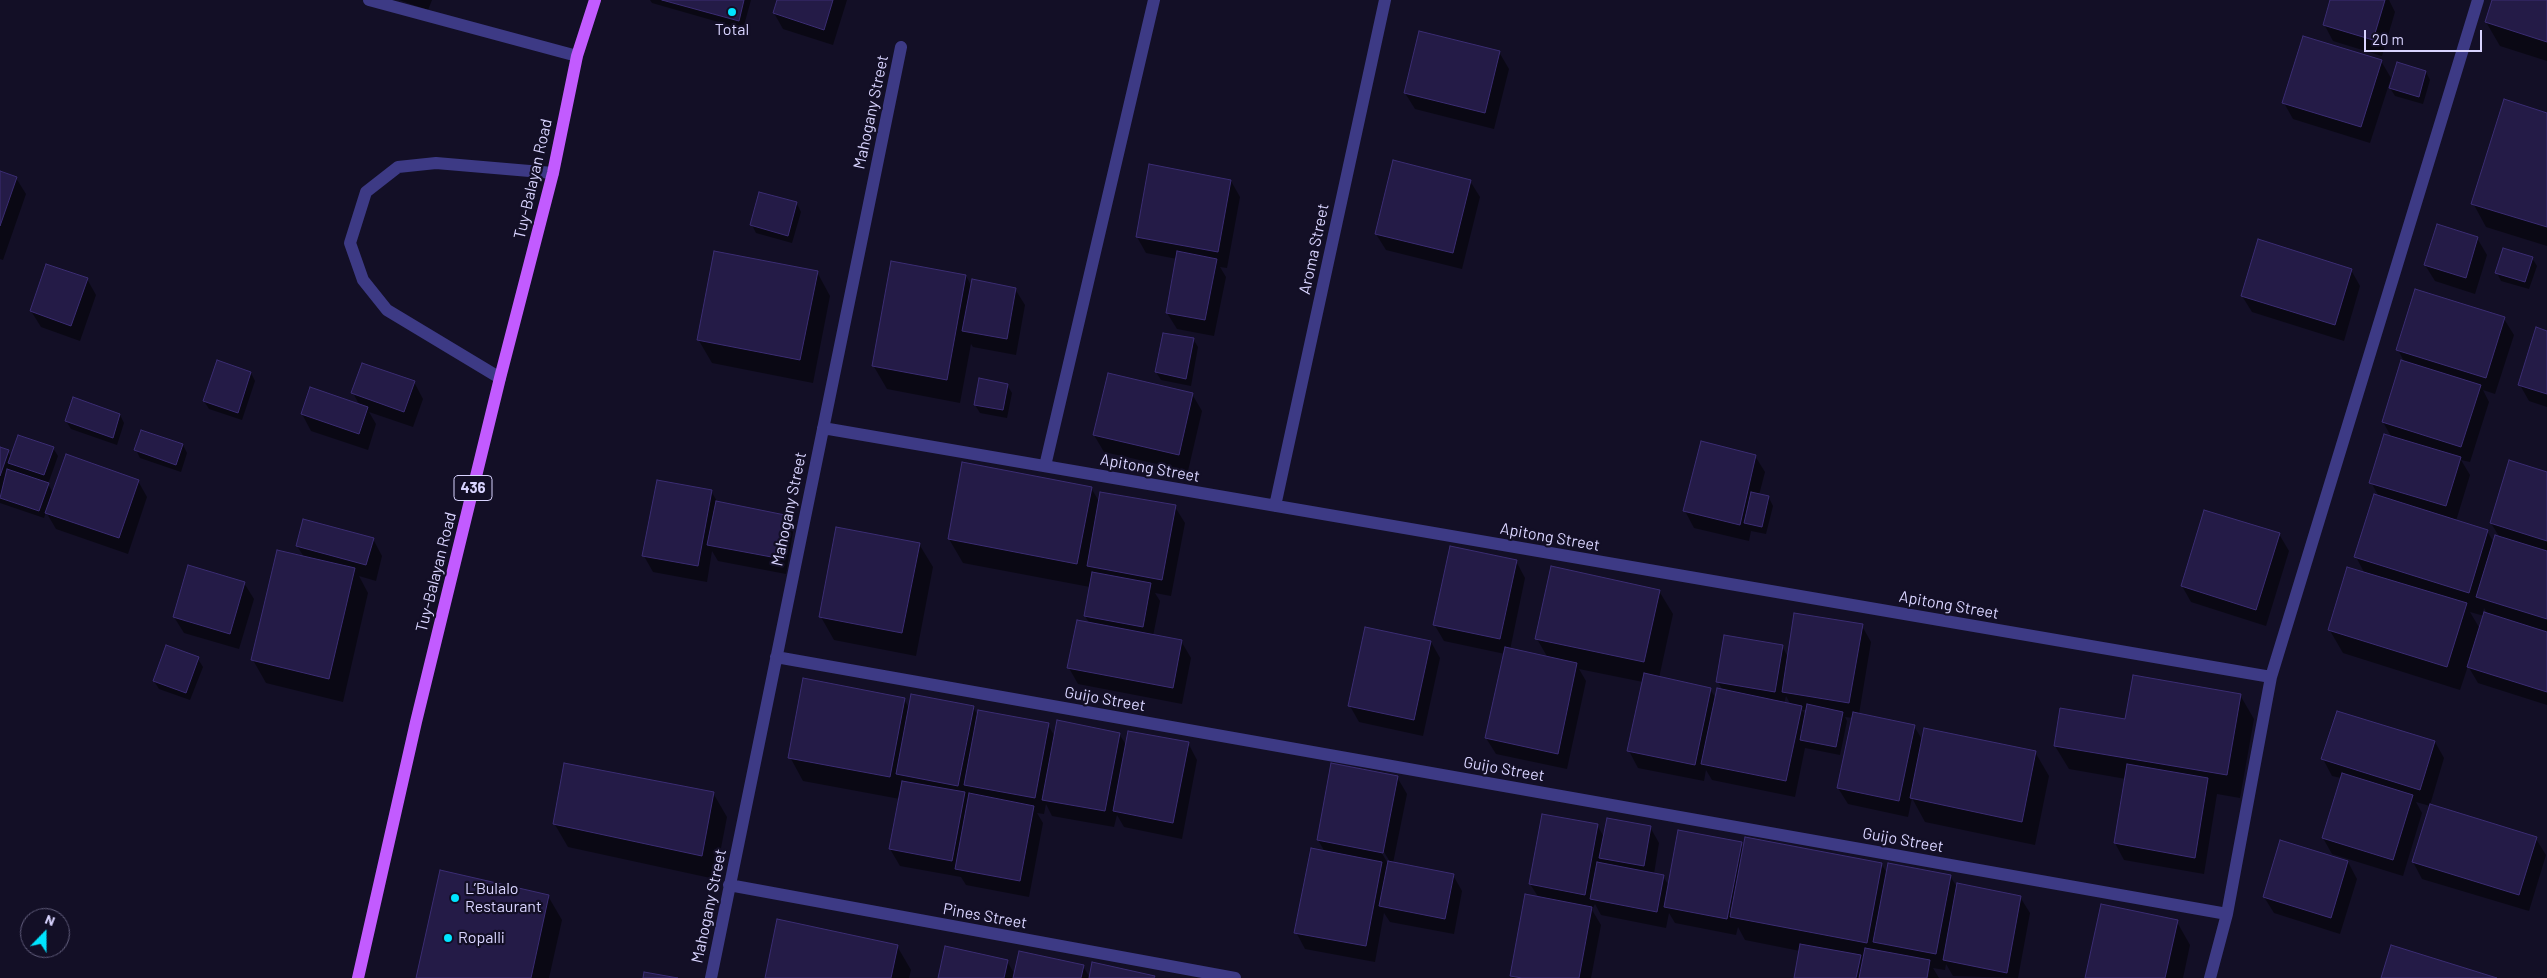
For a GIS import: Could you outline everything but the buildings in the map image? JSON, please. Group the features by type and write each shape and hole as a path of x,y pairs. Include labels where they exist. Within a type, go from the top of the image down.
{"main road":[{"name":"Tuy-Balayan Road","path":"358,978 416,722 500,378 553,173 577,56 595,0"}],"street":[{"path":"368,0 577,56"},
{"path":"1045,466 1154,0"},
{"name":"Aroma Street","path":"1275,506 1385,0"},
{"path":"2210,978 2226,914 2271,677 2478,0"},
{"name":"Mahogany Street","path":"710,978 901,47"},
{"path":"500,378 387,310 363,280 350,243 366,192 398,167 436,163 553,173"},
{"name":"Apitong Street","path":"823,428 2271,677"},
{"name":"Guijo Street","path":"776,657 2226,914"},
{"name":"Pines Street","path":"729,885 1235,978"}],"place":[{"name":"Total","path":"732,12"},
{"name":"L’Bulalo Restaurant","path":"455,898"},
{"name":"Ropalli","path":"448,938"}]}
